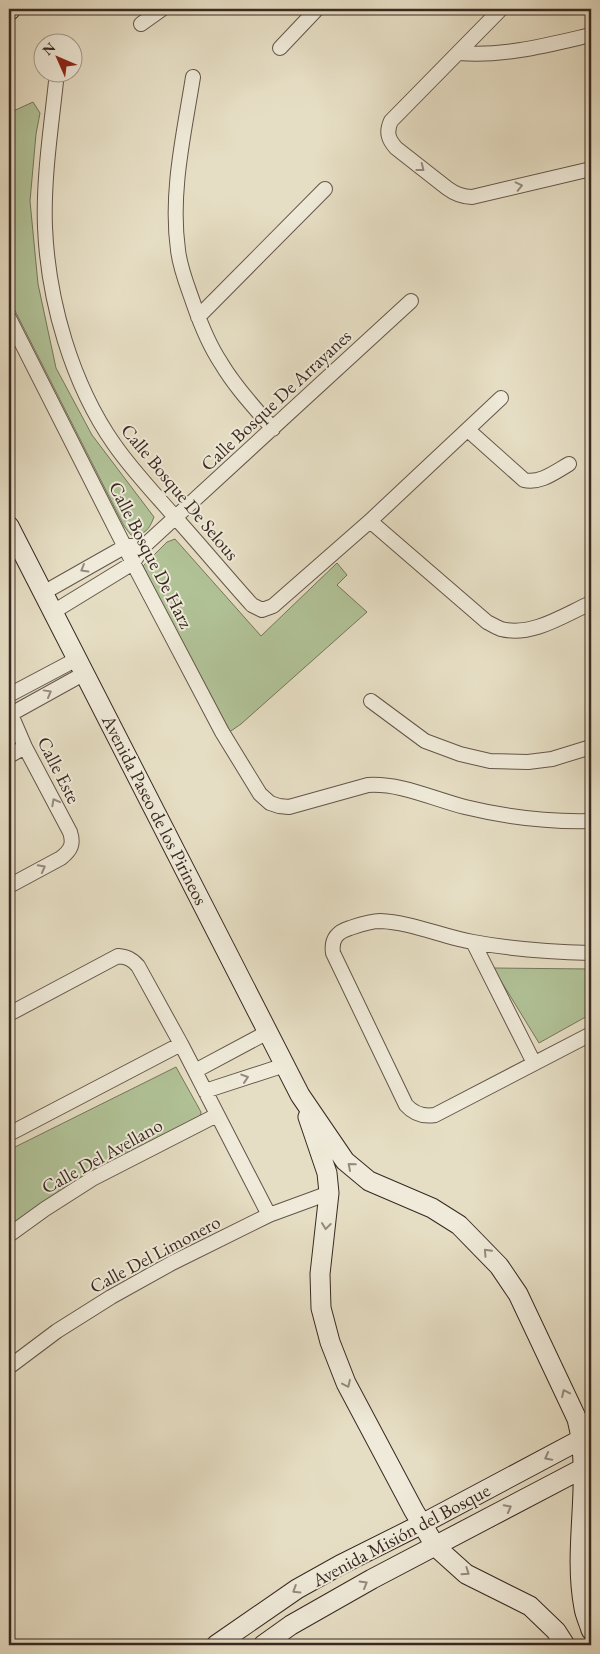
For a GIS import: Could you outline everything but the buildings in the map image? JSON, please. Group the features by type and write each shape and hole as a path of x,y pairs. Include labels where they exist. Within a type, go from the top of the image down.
{"street":[{"path":"141,24 162,9"},
{"path":"280,48 317,9"},
{"path":"500,9 391,121 388,127 390,141 396,148 454,194 462,197 472,197 591,170"},
{"path":"459,53 477,55 510,52 591,35"},
{"path":"193,77 178,170 176,196 178,250 198,317 221,364 273,429"},
{"name":"Calle Bosque De Selous","path":"56,82 45,200 47,252 54,302 81,385 114,445 252,605 262,610 273,606 370,521 501,398"},
{"path":"198,317 325,189"},
{"name":"Calle Bosque De Arrayanes","path":"52,612 133,562 143,547 411,301"},
{"name":"Calle Bosque De Harz","path":"9,318 222,732 260,794 270,803 289,807 368,785 381,784 395,786 465,807 514,817 562,822 591,821"},
{"path":"468,430 524,480 533,482 539,480 569,464"},
{"path":"370,521 487,622 501,628 516,630 535,629 591,603"},
{"name":"Avenida Paseo de los Pirineos","path":"9,526 300,1095"},
{"path":"43,593 126,546 143,547"},
{"path":"9,695 81,666"},
{"path":"10,712 81,666"},
{"path":"371,702 425,742 460,754 490,761 528,762 552,759 591,747"},
{"name":"Calle Este","path":"9,886 61,858 72,847 70,832 25,747 10,712"},
{"path":"9,756 25,747"},
{"path":"591,953 559,952 473,942 397,923 379,921 345,929 334,938 332,943 333,953 406,1104 420,1115 435,1115 591,1034"},
{"path":"473,942 534,1063"},
{"path":"9,1014 108,960 118,956 128,957 138,966 182,1044 269,1215"},
{"path":"195,1071 268,1032"},
{"path":"9,1134 182,1044"},
{"path":"206,1091 284,1065"},
{"path":"300,1095 327,1173 329,1193 320,1274 320,1308 330,1342 346,1383 436,1547 466,1574 530,1606 556,1631 565,1645"},
{"path":"300,1095 345,1160 369,1181 432,1208 459,1226 499,1266 518,1294 587,1437 580,1575 584,1609 591,1630"},
{"name":"Calle Del Avellano","path":"9,1235 92,1179 217,1115"},
{"name":"Calle Del Limonero","path":"9,1367 57,1331 172,1262 269,1215 329,1193"},
{"name":"Avenida Misión del Bosque","path":"216,1645 297,1589 587,1437"},
{"name":"Avenida Misión del Bosque","path":"263,1645 291,1625 372,1579 587,1466"}],"green space":[{"path":"33,102 40,113 36,134 30,201 38,284 56,368 92,435 154,517 148,528 140,534 131,535 124,526 9,299 9,113"},
{"path":"175,539 261,636 337,563 347,575 337,585 367,612 241,724 228,733 143,566 167,542"},
{"path":"493,968 591,969 591,1014 539,1043"},
{"path":"176,1067 201,1112 200,1119 9,1227 9,1150"}]}
